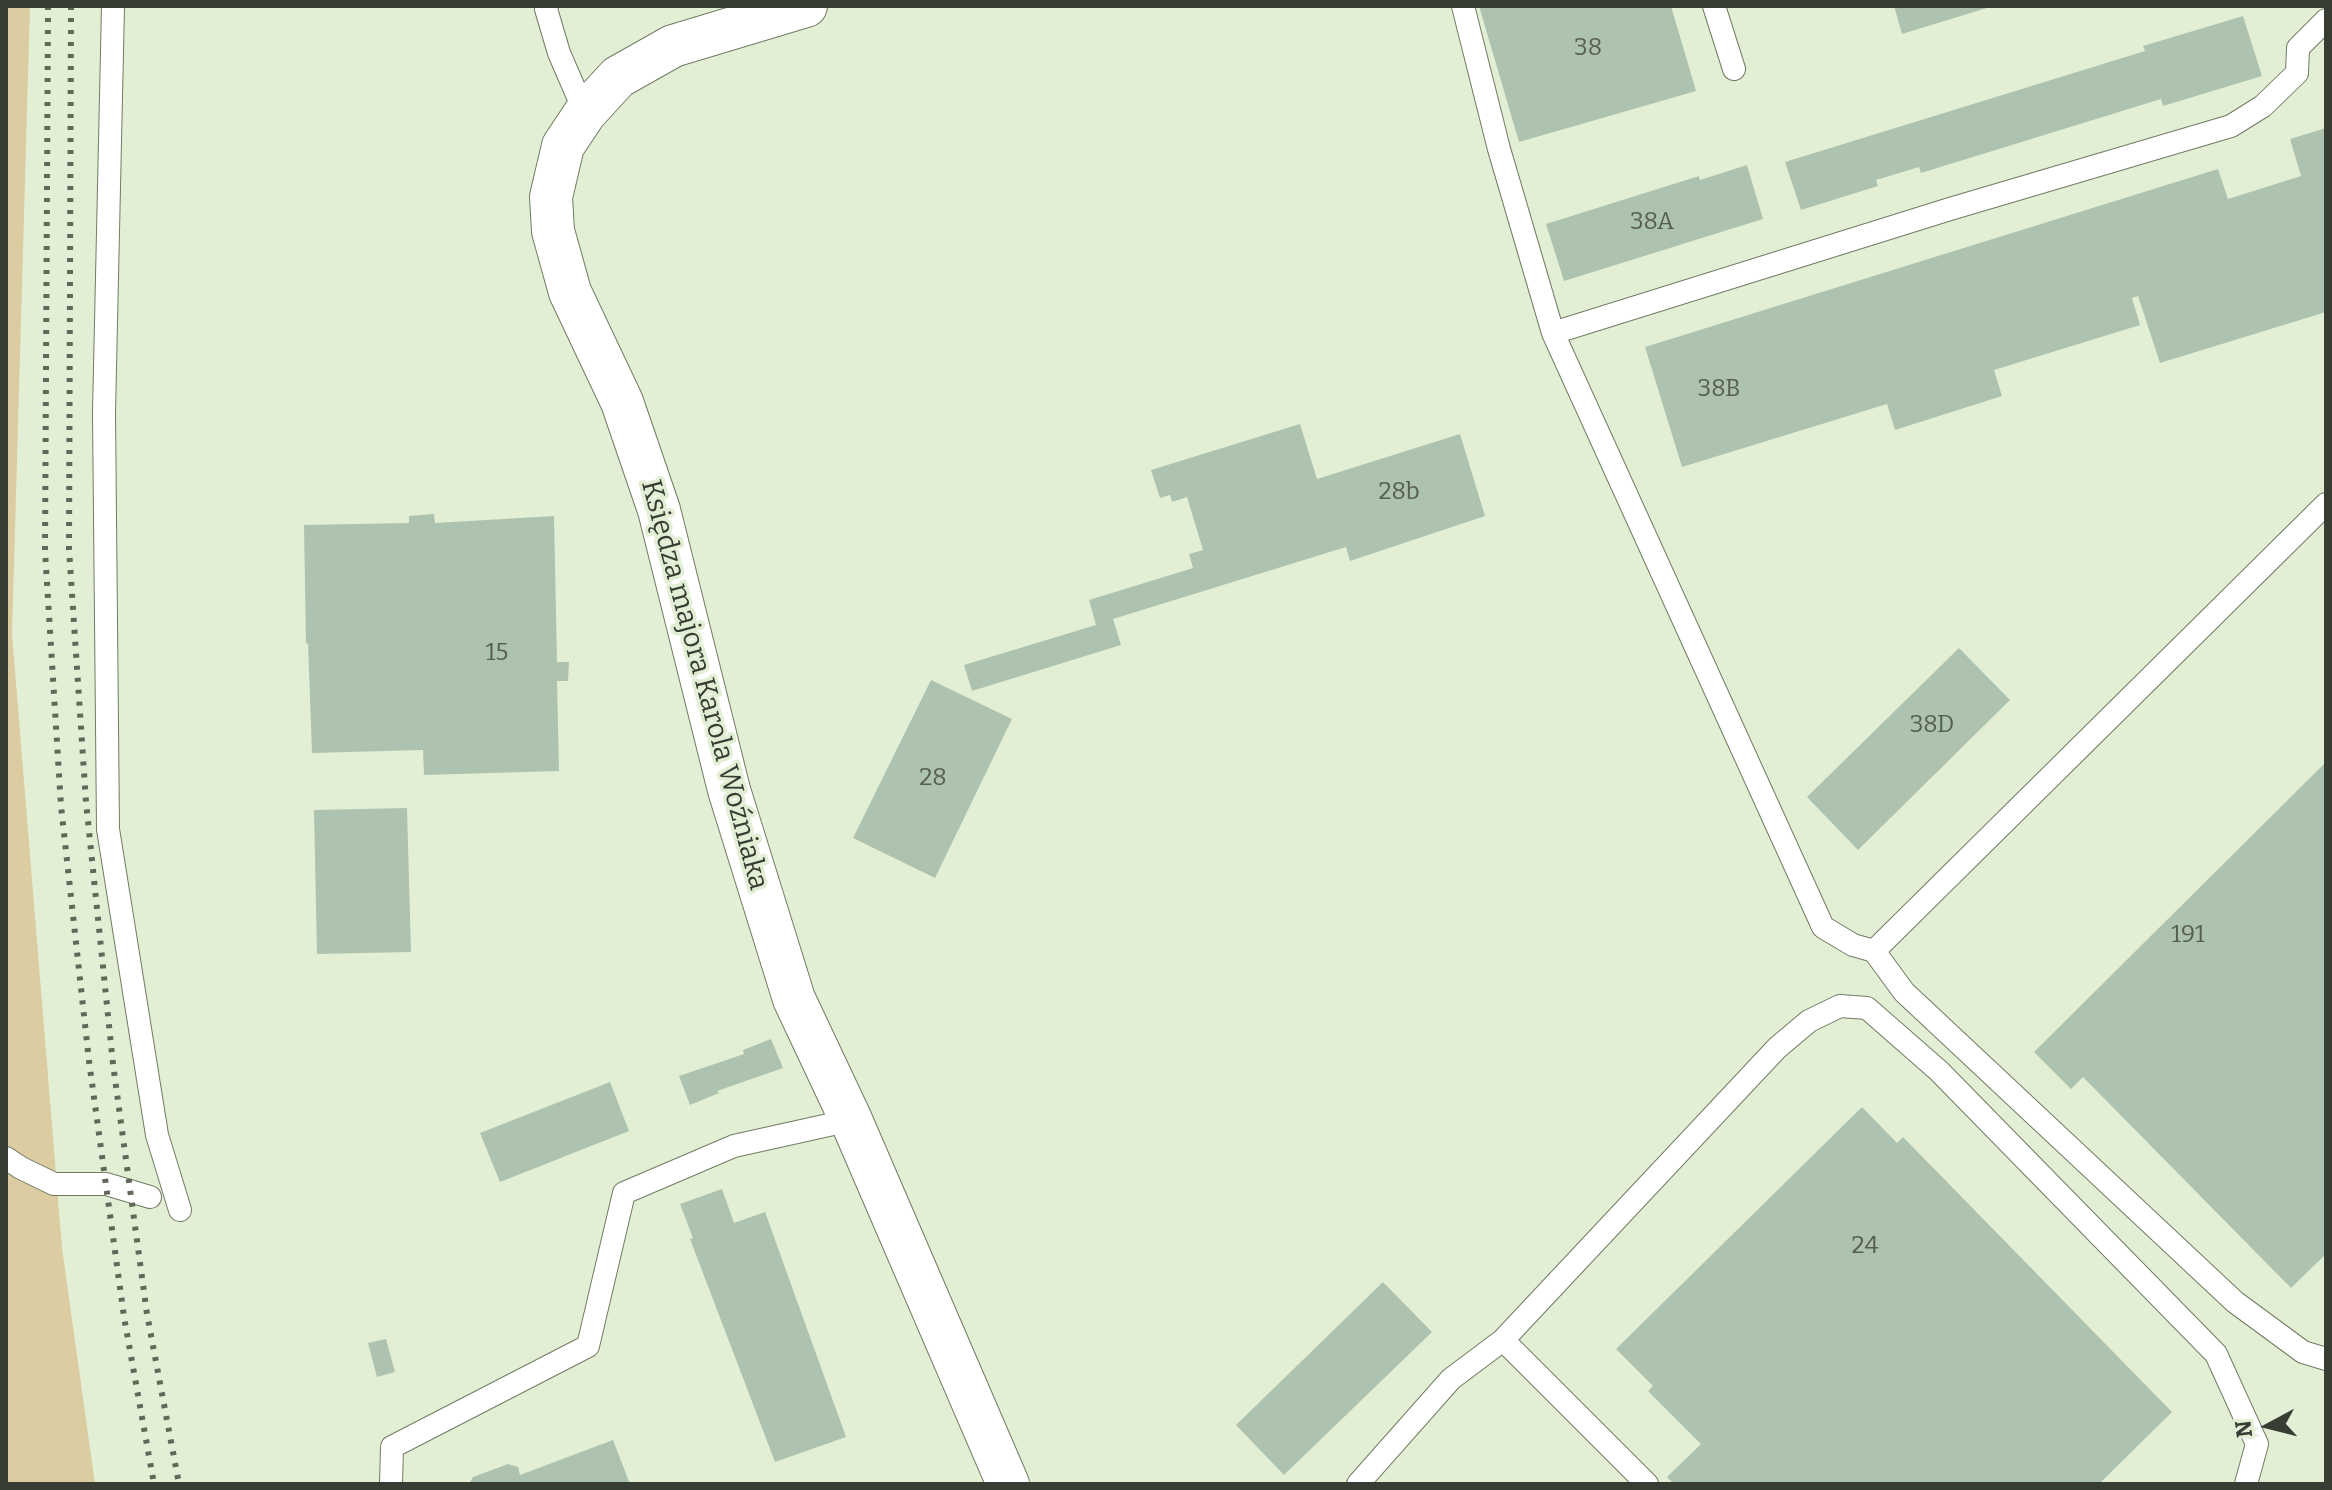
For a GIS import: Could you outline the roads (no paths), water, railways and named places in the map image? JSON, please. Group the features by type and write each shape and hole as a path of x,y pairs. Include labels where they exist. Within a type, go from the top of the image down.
{"street":[{"name":"Księdza majora Karola Woźniaka","path":"806,6 673,46 618,77 585,113 563,146 551,197 553,231 570,292 622,402 659,510 729,790 794,999 851,1120 1008,1484"}],"lane":[{"path":"113,6 104,413 108,829 157,1135 180,1210"},
{"path":"547,6 559,53 585,113"},
{"path":"1463,6 1499,149 1553,333 1823,927 1853,945 1874,951 1904,992 2235,1302 2303,1352 2326,1359"},
{"path":"1714,6 1734,69"},
{"path":"1553,333 1950,209 2231,126 2263,106 2297,73 2298,48 2326,20"},
{"path":"1874,951 2326,504"},
{"path":"1358,1484 1451,1379 1503,1340 1777,1048 1809,1021 1840,1006 1867,1008 1939,1071 2216,1354 2257,1444 2246,1484"},
{"path":"391,1484 392,1447 588,1346 624,1193 734,1146 851,1120"},
{"path":"6,1158 54,1184 106,1184 150,1197"},
{"path":"1503,1340 1647,1484"}],"railway":[{"path":"48,6 45,551 61,806 89,1061 124,1317 154,1484"},
{"path":"71,6 69,549 86,802 113,1064 147,1314 179,1484"}]}
